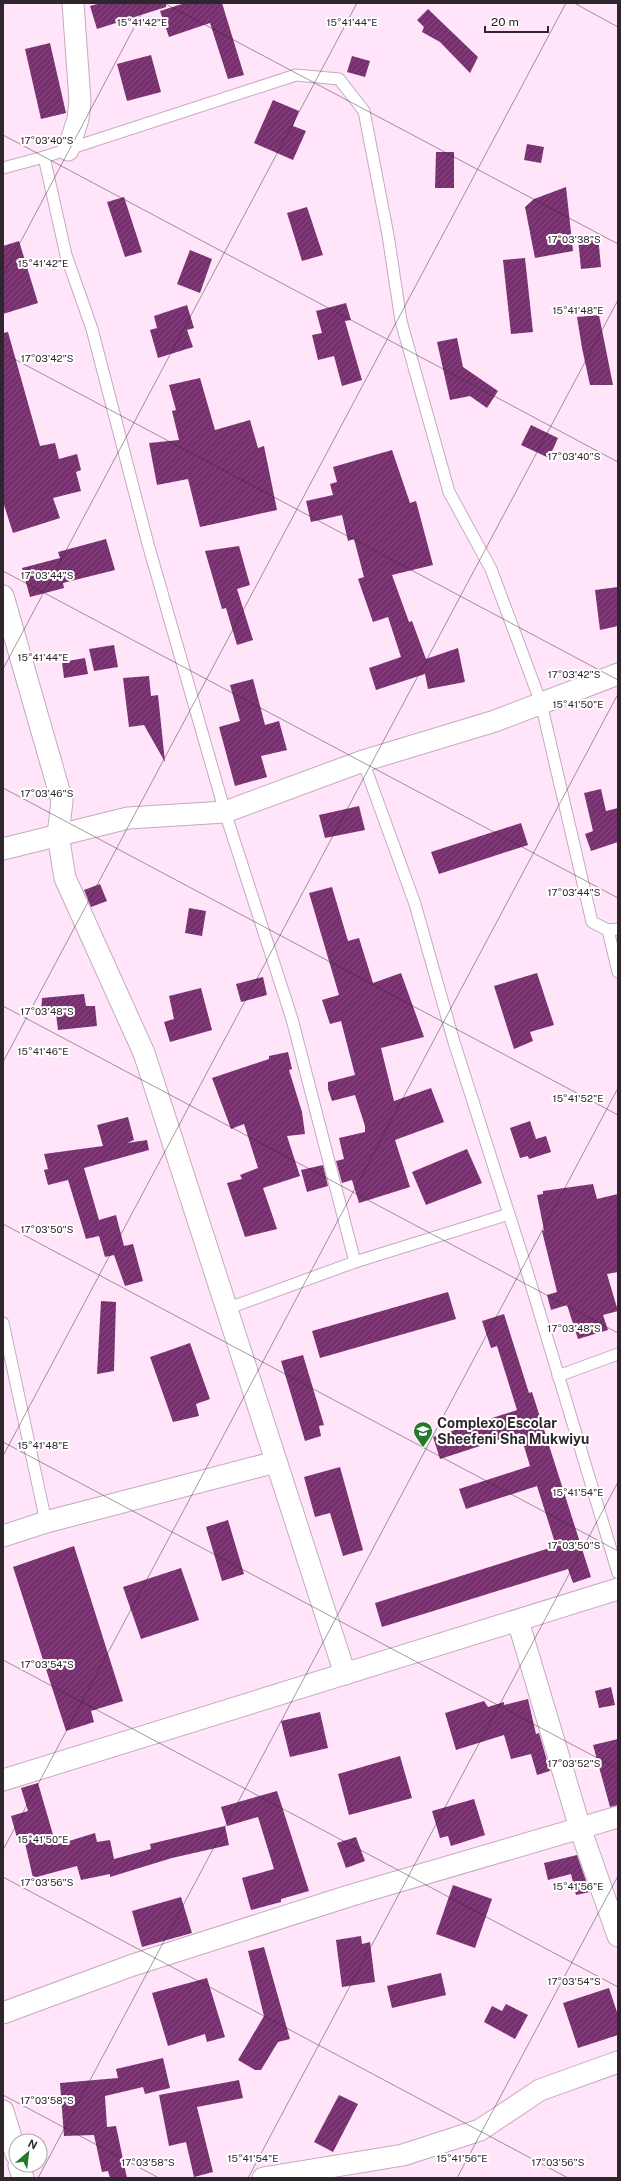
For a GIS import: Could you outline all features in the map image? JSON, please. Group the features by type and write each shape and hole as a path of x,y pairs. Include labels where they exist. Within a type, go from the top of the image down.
{"street":[{"path":"68,150 78,119 80,101 73,3"},
{"path":"3,596 62,801 58,835 65,878 144,1053 345,1674"},
{"path":"3,849 128,818 225,812 363,761 495,721 618,674"},
{"path":"3,1536 46,1522 276,1462"},
{"path":"3,1780 618,1589"},
{"path":"518,1621 580,1828 618,1936"},
{"path":"3,2013 156,1958 352,1895 618,1817"},
{"path":"263,2178 403,2155 480,2130 540,2090 618,2062"},
{"path":"3,2111 10,2133"}],"lane":[{"path":"3,168 68,150 296,75 339,79 364,111 388,235 401,321 449,492 491,569 541,703 592,922 613,929 618,972"},
{"path":"44,157 66,255 92,329 148,544 225,812 292,1019 355,1262"},
{"path":"363,761 415,904 454,1042 509,1214 618,1573"},
{"path":"226,1309 355,1262 509,1214"},
{"path":"3,1323 46,1522"},
{"path":"558,1376 618,1354"}],"building":[{"path":"101,3 166,3 166,7 97,29 90,6"},
{"path":"185,3 222,3 244,75 228,79 210,23 169,37 160,11"},
{"path":"428,9 478,57 470,73 440,42 422,32 424,27 417,20"},
{"path":"50,43 66,113 41,119 25,49"},
{"path":"151,55 161,92 127,101 117,64"},
{"path":"352,56 370,61 365,77 347,72"},
{"path":"273,100 299,111 293,126 306,131 293,160 254,143"},
{"path":"527,144 544,147 541,163 524,160"},
{"path":"436,152 454,152 454,188 435,188"},
{"path":"566,187 573,251 535,258 525,207 534,199"},
{"path":"124,197 142,252 125,257 107,202"},
{"path":"307,207 323,255 302,261 287,213"},
{"path":"598,236 601,267 581,269 578,238"},
{"path":"19,241 38,303 3,314 3,246"},
{"path":"190,250 212,259 200,293 177,284"},
{"path":"525,258 533,332 511,334 503,260"},
{"path":"346,303 351,320 345,321 362,380 342,386 334,356 318,360 312,335 322,333 316,311"},
{"path":"187,305 194,328 187,330 193,347 158,358 150,330 157,328 154,316"},
{"path":"599,315 613,385 590,385 582,348 577,317"},
{"path":"8,332 40,446 55,443 59,459 77,454 81,470 76,472 81,491 53,498 60,518 13,533 3,502 3,333"},
{"path":"457,338 463,367 498,391 487,408 470,396 450,400 437,342"},
{"path":"200,378 215,430 250,420 258,448 264,446 277,510 200,527 188,479 157,485 149,443 179,440 172,411 176,410 169,385"},
{"path":"531,425 558,438 549,458 521,445"},
{"path":"392,450 410,503 416,501 433,565 392,575 409,622 412,621 426,659 458,648 465,682 428,689 425,674 376,690 369,668 401,657 388,617 373,622 358,579 364,577 354,539 348,541 342,515 311,522 306,501 333,495 330,484 337,482 333,467"},
{"path":"106,539 115,570 63,583 64,588 30,597 22,568 60,558 58,552"},
{"path":"239,546 250,585 237,589 253,640 237,645 226,608 222,609 205,551"},
{"path":"618,587 618,626 600,630 595,590"},
{"path":"114,645 118,667 94,671 89,649"},
{"path":"85,658 88,674 64,678 62,662"},
{"path":"149,676 151,696 158,695 165,762 144,725 129,727 123,678"},
{"path":"253,679 265,725 279,721 287,750 261,756 267,777 235,786 219,727 240,721 230,685"},
{"path":"601,789 606,811 618,808 618,842 591,851 585,834 593,831 584,793"},
{"path":"359,806 365,830 325,838 319,815"},
{"path":"521,823 528,845 439,874 431,852"},
{"path":"100,884 107,901 91,907 84,890"},
{"path":"332,887 348,941 359,938 373,983 401,973 424,1037 381,1048 394,1101 431,1088 444,1122 395,1140 410,1187 359,1203 352,1180 342,1183 336,1161 344,1159 339,1138 365,1132 365,1126 355,1095 332,1101 328,1089 328,1082 355,1075 341,1021 330,1024 322,1000 339,995 309,893"},
{"path":"189,908 206,911 202,936 185,933"},
{"path":"537,973 554,1025 530,1032 533,1041 514,1049 494,986"},
{"path":"263,977 267,995 241,1002 236,984"},
{"path":"201,988 212,1030 170,1042 164,1022 174,1019 169,996"},
{"path":"84,994 86,1006 95,1006 97,1026 58,1030 56,1014 41,1014 42,998"},
{"path":"288,1052 292,1069 289,1070 302,1112 305,1134 287,1136 300,1176 263,1188 277,1229 245,1237 227,1183 242,1179 240,1175 258,1168 244,1124 231,1129 212,1078 269,1059 269,1056"},
{"path":"128,1117 134,1140 127,1143 147,1140 149,1150 84,1168 99,1220 116,1215 124,1246 133,1244 143,1281 125,1286 114,1255 105,1257 99,1236 86,1239 68,1180 48,1185 44,1170 48,1169 44,1154 103,1146 97,1125"},
{"path":"530,1121 536,1139 546,1136 551,1152 529,1159 528,1156 520,1158 510,1128"},
{"path":"467,1149 482,1183 426,1205 412,1172"},
{"path":"323,1165 328,1186 307,1192 301,1170"},
{"path":"593,1184 597,1199 618,1194 618,1272 607,1274 618,1311 603,1315 608,1330 578,1339 567,1305 551,1310 547,1295 557,1292 542,1231 544,1230 537,1195 543,1194 543,1191"},
{"path":"448,1292 456,1319 320,1358 312,1331"},
{"path":"101,1301 116,1302 114,1371 97,1374"},
{"path":"504,1314 529,1393 532,1392 591,1577 573,1583 568,1569 382,1627 375,1603 556,1546 537,1486 466,1509 459,1489 530,1466 520,1433 440,1459 433,1437 517,1410 497,1346 491,1348 482,1321"},
{"path":"190,1343 210,1399 196,1404 199,1416 173,1422 150,1357"},
{"path":"303,1355 324,1425 319,1426 321,1436 305,1441 281,1361"},
{"path":"340,1467 363,1550 343,1556 330,1513 315,1517 304,1477"},
{"path":"228,1520 244,1574 222,1581 206,1527"},
{"path":"74,1546 123,1701 91,1711 94,1722 66,1731 13,1567"},
{"path":"181,1568 199,1620 141,1639 123,1587"},
{"path":"611,1687 615,1705 599,1708 595,1691"},
{"path":"528,1699 536,1734 539,1733 550,1771 537,1775 531,1754 511,1759 504,1735 456,1750 445,1713 484,1701 488,1707 504,1702 504,1705"},
{"path":"320,1712 328,1748 290,1757 281,1721"},
{"path":"618,1739 618,1805 610,1807 593,1745"},
{"path":"400,1756 412,1798 349,1815 338,1774"},
{"path":"38,1783 56,1845 95,1833 97,1842 110,1840 114,1859 151,1849 150,1844 225,1826 229,1845 172,1858 110,1877 110,1874 81,1880 77,1866 33,1878 25,1843 19,1845 11,1816 28,1811 21,1788"},
{"path":"277,1791 309,1891 281,1899 281,1902 251,1910 242,1878 274,1869 258,1817 227,1826 221,1807"},
{"path":"474,1799 485,1835 451,1846 448,1836 440,1838 432,1811"},
{"path":"356,1837 365,1861 346,1868 337,1843"},
{"path":"577,1855 590,1892 576,1895 571,1874 548,1880 544,1863"},
{"path":"453,1885 492,1899 475,1948 436,1934"},
{"path":"181,1897 192,1933 142,1947 132,1911"},
{"path":"361,1936 362,1944 370,1942 375,1982 342,1987 336,1940"},
{"path":"264,1947 290,2039 278,2042 261,2070 255,2070 238,2060 264,2016 248,1951"},
{"path":"441,1973 446,1995 392,2008 387,1986"},
{"path":"207,1978 225,2037 207,2042 205,2034 168,2046 152,1993"},
{"path":"609,1988 618,2015 618,2035 578,2048 563,2003"},
{"path":"506,2004 528,2015 515,2039 484,2022 492,2006 502,2011"},
{"path":"163,2058 170,2088 145,2094 143,2087 105,2096 107,2127 116,2126 127,2178 110,2178 108,2171 102,2172 94,2135 64,2136 60,2083 118,2078 116,2069"},
{"path":"239,2080 243,2098 197,2107 213,2172 194,2177 186,2142 169,2146 159,2095"},
{"path":"339,2095 358,2104 333,2152 314,2142"}],"place":[{"name":"Complexo Escolar Sheefeni Sha Mukwiyu","path":"423,1448"}]}
